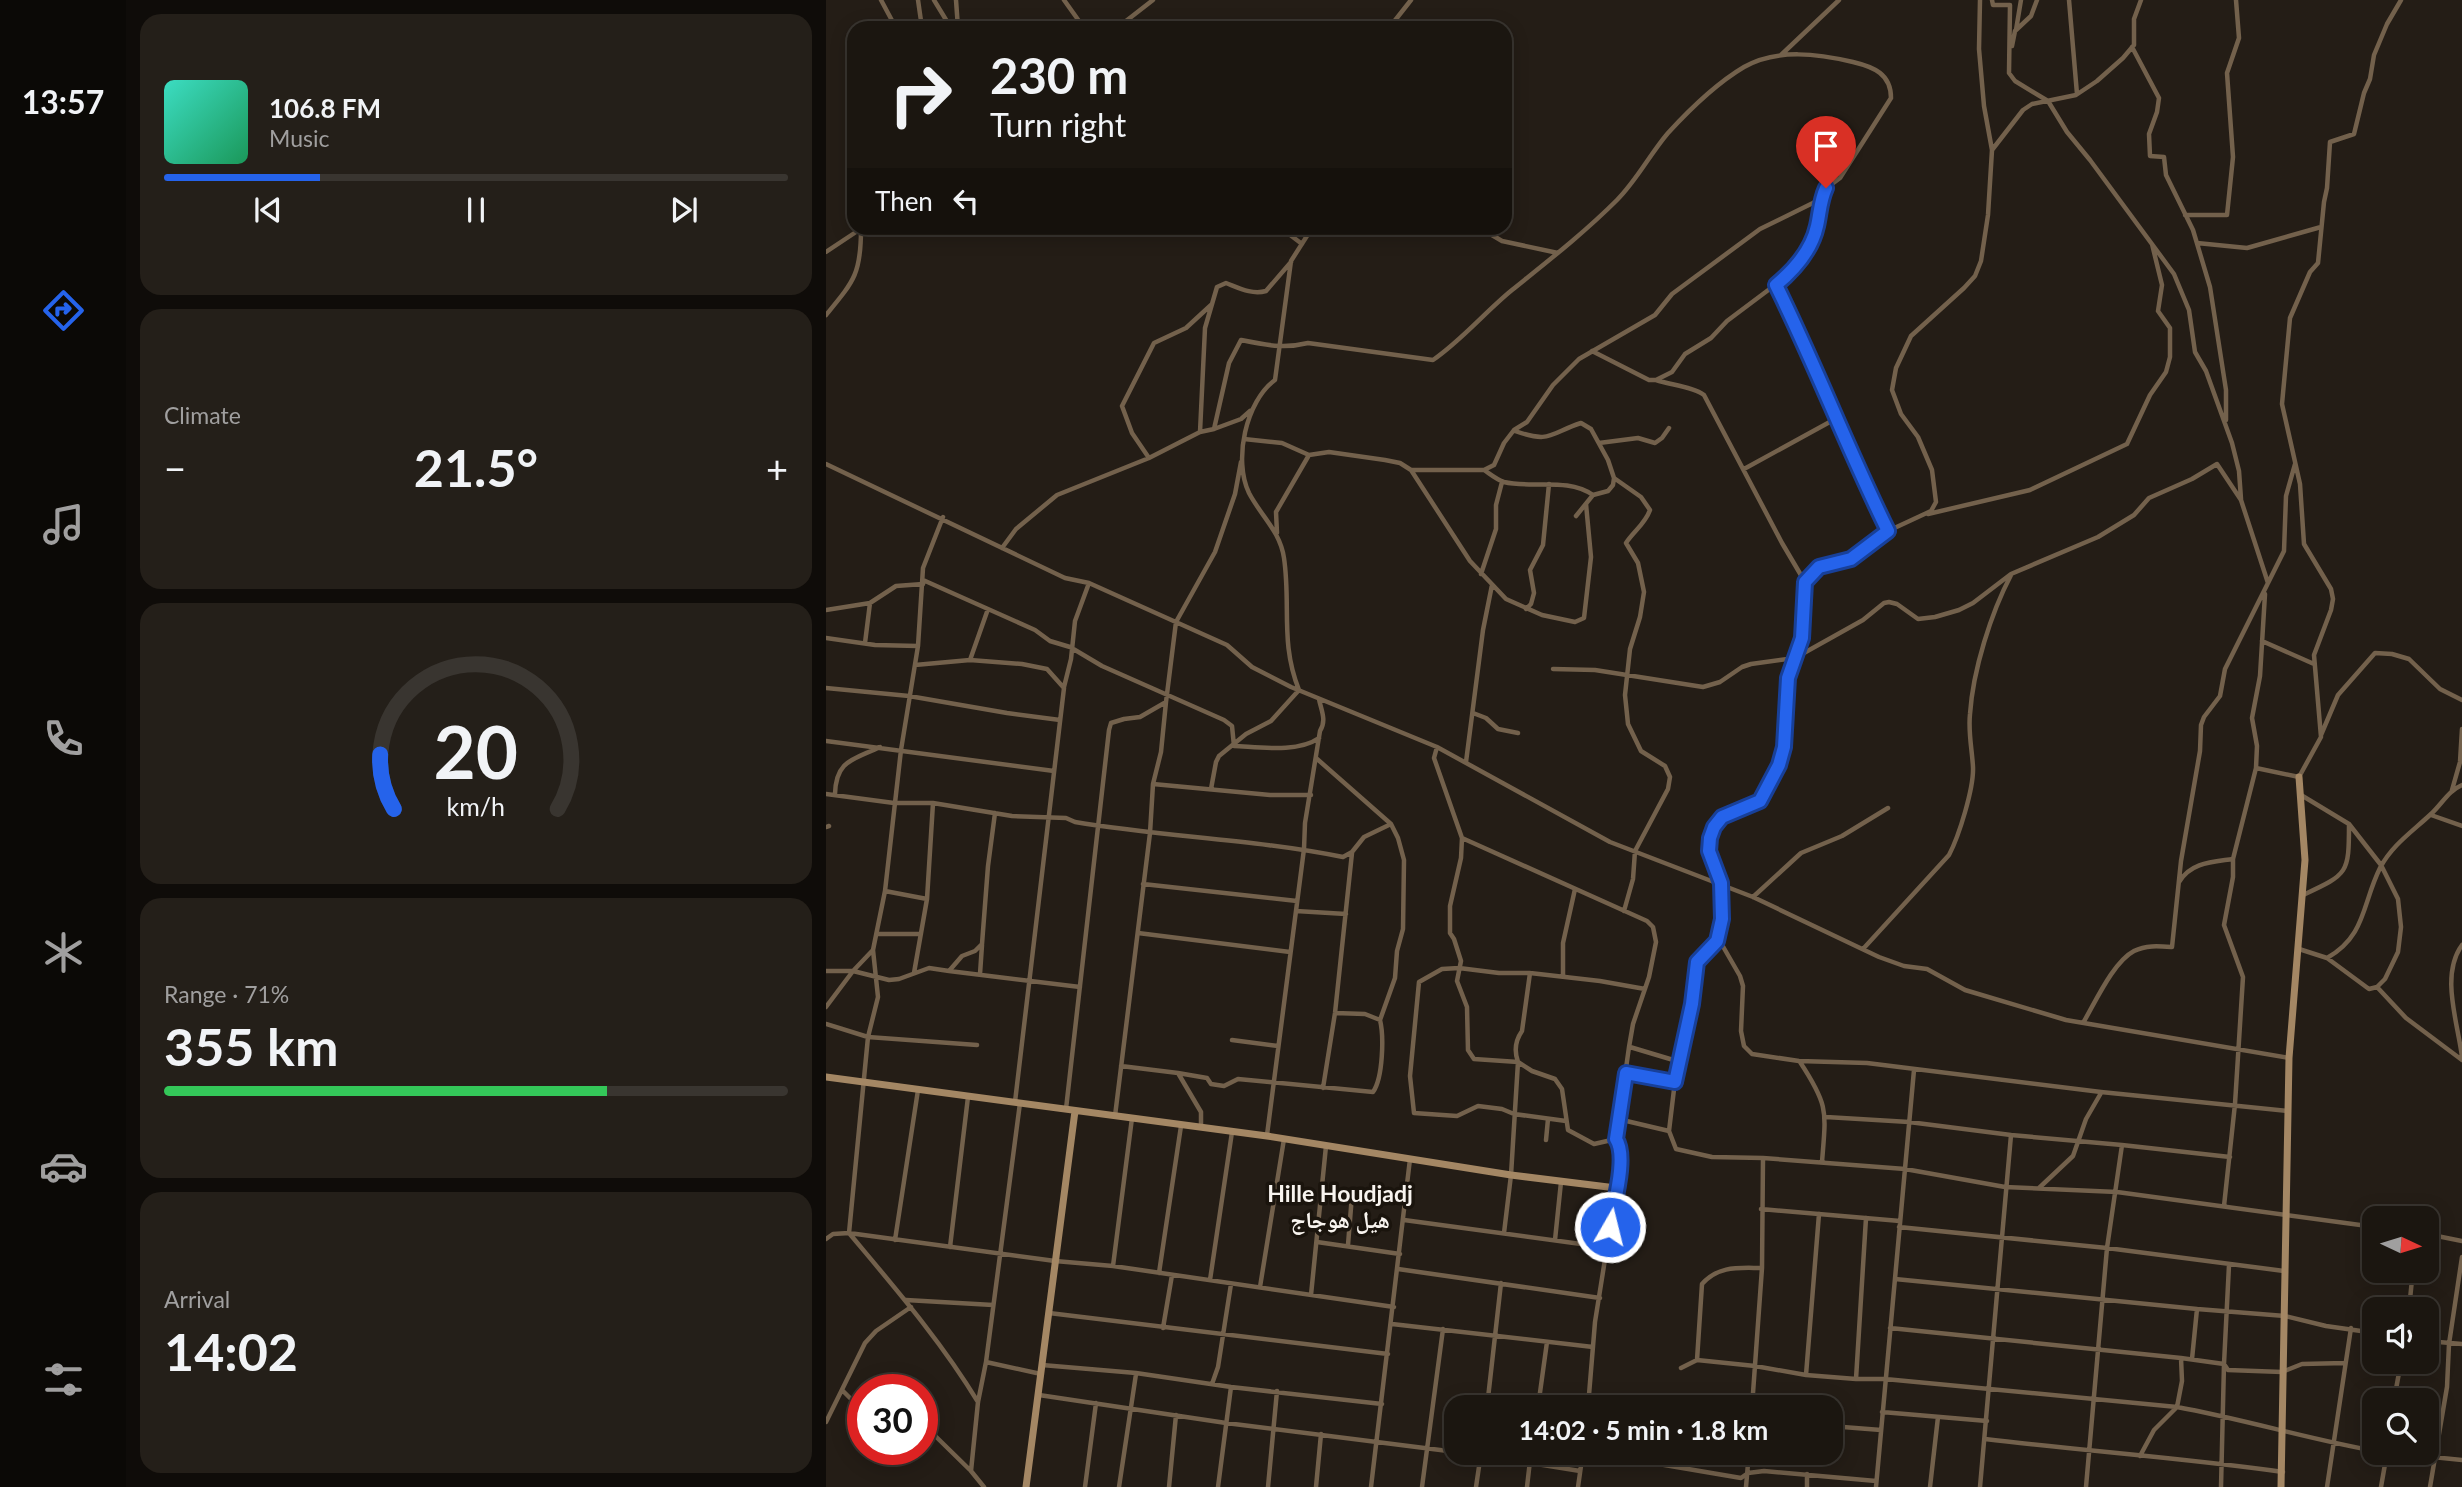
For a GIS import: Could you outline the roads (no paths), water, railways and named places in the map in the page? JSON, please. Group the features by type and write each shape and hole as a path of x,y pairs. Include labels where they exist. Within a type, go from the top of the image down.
{"street":[{"path":"881,0 892,21"},
{"path":"918,0 921,21"},
{"path":"934,0 947,21"},
{"path":"956,0 958,21"},
{"path":"1064,0 1079,21"},
{"path":"1126,21 1153,0"},
{"path":"1394,21 1411,0"},
{"path":"1779,57 1839,0"},
{"path":"1805,582 1819,567 1851,559 1888,531 1931,511 1936,502 1935,483 1918,437 1894,400 1893,379 1911,336 1975,276 1981,261 1988,215 1992,150 1984,106 1979,49 1980,0"},
{"path":"1992,0 1993,5 2010,5 2009,73 2015,81 2048,101 2067,132 2174,274 2189,310 2194,352 2206,370 2226,422 2239,471 2241,500"},
{"path":"2010,50 2021,0"},
{"path":"2015,31 2031,16 2037,0"},
{"path":"2069,0 2077,94"},
{"path":"2141,0 2134,19 2132,47 2159,97 2149,134 2150,156 2164,157 2166,175 2197,243 2210,287 2225,381 2226,422"},
{"path":"2185,215 2227,215 2233,157 2227,73 2239,38 2236,0"},
{"path":"2321,737 2314,664 2317,640 2331,610 2333,599 2331,589 2304,544 2300,484 2281,404 2288,333 2290,318 2298,298 2310,272 2318,263 2330,142 2354,134 2374,55 2401,0"},
{"path":"1992,150 2023,110 2032,104 2077,94 2097,80 2132,47"},
{"path":"1214,429 1229,363 1241,340 1280,347 1308,343 1433,360 1618,199 1667,134 1712,92 1745,67 1763,59 1810,54 1854,62 1880,72 1891,89 1891,98 1840,178 1826,188 1817,227 1798,263 1776,285 1727,321 1711,338 1685,354 1672,372 1656,380"},
{"path":"1411,470 1491,468 1498,461 1504,443 1514,430 1527,422 1569,368 1592,351 1655,314 1672,294 1760,229 1822,199"},
{"path":"2197,243 2247,248 2321,227"},
{"path":"826,252 852,235"},
{"path":"826,315 852,284 858,266 861,235"},
{"path":"1290,235 1302,244"},
{"path":"1200,432 1205,327 1217,287 1226,284 1255,293 1266,291 1291,261 1308,235"},
{"path":"1492,235 1502,241 1559,253"},
{"path":"1923,516 2030,489 2127,444 2150,395 2166,372 2170,358 2170,328 2158,311 2162,285 2150,240"},
{"path":"1115,1116 1150,833 1153,784 1161,752 1176,622 1215,552 1235,494 1247,419 1267,386 1275,380 1291,261"},
{"path":"1776,285 1888,531"},
{"path":"1149,458 1132,433 1122,406 1154,343 1186,328 1212,305"},
{"path":"1592,351 1648,380 1682,388 1696,388 1704,395 1805,582 1802,638 1787,687 1784,747 1767,791 1756,805 1722,817 1710,838 1709,851 1721,883 1722,919 1717,941 1697,962 1669,1131 1676,1149 1712,1157 1763,1158 1905,1169 2005,1187 2117,1192 2362,1225"},
{"path":"1002,548 1016,529 1057,495 1149,458 1200,432 1241,419 1252,408"},
{"path":"1744,469 1837,418"},
{"path":"1514,430 1531,437 1552,436 1581,423 1591,429 1608,460 1614,478 1613,485 1608,491 1593,495 1576,516"},
{"path":"1599,443 1638,438 1655,443 1669,428"},
{"path":"1244,439 1282,443 1309,455 1329,452 1400,463 1411,470 1470,561 1506,599 1526,609 1575,622 1584,618 1591,557 1587,504"},
{"path":"1242,454 1248,491 1277,534"},
{"path":"1299,690 1288,652 1284,564 1277,534 1276,512 1309,455"},
{"path":"2224,1206 2235,1104 2243,977 2224,925 2234,859 2256,768 2257,746 2252,718 2260,676 2266,591 2284,551 2286,496 2295,463"},
{"path":"826,464 943,517 1065,578 1089,583 1227,645 1252,667 1319,699 1437,747 1532,797 1580,827 1685,872 1721,883 1863,949 1905,966 1927,969 1965,990 2009,1005 2083,1023 2289,1058"},
{"path":"1553,669 1595,670 1703,687 1720,682 1751,664 1794,658 1863,620 1884,603 1897,604 1918,619 1959,610 1973,603 2011,574 2098,537 2134,515 2149,498 2192,480 2213,465 2220,466 2241,500 2268,583"},
{"path":"1484,470 1502,482 1549,484 1583,490 1593,495"},
{"path":"1614,478 1641,497 1650,510 1646,521 1633,531 1626,544 1638,562 1644,592 1630,649 1625,695 1631,731 1642,751 1665,766 1670,777 1668,789 1635,851 1633,879 1624,911"},
{"path":"1481,573 1496,529 1496,505 1502,482"},
{"path":"1526,609 1531,604 1534,593 1530,570 1544,545 1549,484"},
{"path":"826,1007 873,950 878,934 901,750 918,646 923,568 943,517"},
{"path":"1863,949 1948,855 1956,842 1964,817 1973,769 1969,737 1973,692 1998,598 2011,574"},
{"path":"826,610 870,603 896,586 923,582 1035,630 1050,642 1070,647 1102,666 1224,720 1232,726 1234,746"},
{"path":"971,1471 978,1402 1000,1254 1028,982 1064,688 1071,659 1070,647 1075,621 1089,583"},
{"path":"1466,762 1483,630 1492,585"},
{"path":"2083,1023 2118,965 2133,951 2151,945 2172,947 2193,780 2200,751 2201,725 2220,696 2225,669 2266,591"},
{"path":"866,643 870,603"},
{"path":"970,660 988,609"},
{"path":"826,638 918,646"},
{"path":"2262,641 2314,664"},
{"path":"2281,1487 2289,1058 2305,860 2299,777 2321,737 2338,695 2375,653 2392,654 2409,660 2440,689 2462,700"},
{"path":"915,665 970,660 1022,664 1047,668 1064,688"},
{"path":"826,688 909,696 1060,720"},
{"path":"1211,789 1216,760 1246,734 1271,721 1299,690"},
{"path":"1267,1136 1304,849 1305,823 1324,719 1319,699"},
{"path":"1066,1110 1111,723 1140,717 1166,702"},
{"path":"1473,713 1486,718 1498,729 1518,733"},
{"path":"2451,793 2460,762 2462,729"},
{"path":"1234,746 1298,746 1312,743 1319,738"},
{"path":"826,741 1054,771"},
{"path":"835,794 836,777 846,763 880,747"},
{"path":"1437,747 1434,758 1462,838 1461,859 1450,906 1450,933 1460,953 1457,981 1467,1007 1468,1050 1474,1059 1518,1062 1532,1071 1555,1079 1562,1089 1568,1130 1594,1144 1616,1139"},
{"path":"1121,1066 1207,1078 1212,1084 1224,1086 1238,1079 1373,1092 1378,1085 1382,1029 1380,1020 1395,978 1397,951 1404,929 1404,860 1391,824 1316,758"},
{"path":"2256,768 2299,777"},
{"path":"1153,784 1270,795 1311,795"},
{"path":"2327,958 2340,951 2353,936 2361,922 2381,866 2403,838 2462,785"},
{"path":"826,794 894,803 933,803 1150,833 1304,849 1343,857 1352,852 1364,837 1391,824"},
{"path":"2298,949 2327,958 2369,989 2377,987 2385,979 2398,952 2401,927 2398,899 2381,866 2349,824 2300,794"},
{"path":"914,973 927,899 933,803"},
{"path":"1753,897 1801,853 1842,836 1888,808"},
{"path":"980,974 995,813"},
{"path":"2431,815 2462,826"},
{"path":"2302,895 2337,879 2346,866 2349,824"},
{"path":"1462,838 1647,921 1655,933 1656,942 1645,989 1633,1024 1618,1119 1616,1139 1620,1145 1621,1159 1595,1322 1589,1395"},
{"path":"1322,1088 1335,1013 1352,852"},
{"path":"2176,903 2179,883 2185,873 2209,862 2234,859"},
{"path":"1143,884 1297,901"},
{"path":"1563,976 1563,943 1575,889"},
{"path":"885,891 927,899"},
{"path":"1296,911 1346,914"},
{"path":"1138,933 1290,952"},
{"path":"878,934 921,934"},
{"path":"1717,941 1721,943 1734,965 1743,986 1741,1031 1744,1046 1752,1054 1799,1061 1867,1063 2101,1092 2288,1111"},
{"path":"949,971 962,957 982,944"},
{"path":"2462,945 2456,954 2452,973 2462,1058"},
{"path":"873,950 878,997 868,1037 849,1233 911,1307 978,1402"},
{"path":"826,971 853,971 878,978 899,979 929,968 1080,987"},
{"path":"1566,1121 1478,1106 1457,1116 1417,1114 1412,1110 1410,1076 1417,986 1425,977 1442,969 1460,968 1563,976 1645,989"},
{"path":"1504,1233 1511,1175 1518,1062 1515,1054 1517,1038 1522,1031 1530,973"},
{"path":"2377,987 2406,1017 2462,1058"},
{"path":"1335,1013 1365,1014 1380,1020"},
{"path":"826,1024 868,1037 977,1045"},
{"path":"1232,1040 1278,1046"},
{"path":"1629,1047 1679,1062"},
{"path":"1799,1061 1819,1091 1826,1117 1822,1162"},
{"path":"1663,1465 1741,1478 1748,1473 1763,1471 1876,1484 1914,1070"},
{"path":"1178,1073 1201,1112 1200,1129"},
{"path":"1626,1073 1675,1082"},
{"path":"826,1077 1267,1136 1511,1175 1616,1188"},
{"path":"895,1240 918,1089"},
{"path":"2038,1189 2073,1156 2077,1140 2101,1092"},
{"path":"950,1247 968,1096"},
{"path":"1026,1487 1074,1111"},
{"path":"1826,1117 1909,1122 2230,1157"},
{"path":"1113,1266 1132,1118"},
{"path":"1546,1140 1548,1119"},
{"path":"1618,1119 1669,1131"},
{"path":"1159,1273 1181,1126"},
{"path":"1210,1280 1232,1132"},
{"path":"1980,1487 2011,1135"},
{"path":"1260,1287 1283,1139"},
{"path":"1311,1295 1326,1145"},
{"path":"2087,1487 2107,1248 2122,1145"},
{"path":"1371,1487 1410,1158"},
{"path":"1753,1395 1762,1268 1763,1158"},
{"path":"1555,1240 1561,1181"},
{"path":"1322,1192 1407,1200"},
{"path":"1348,1245 1352,1195"},
{"path":"1761,1209 1900,1221"},
{"path":"1806,1375 1819,1214"},
{"path":"1856,1379 1866,1218"},
{"path":"1404,1220 1625,1250"},
{"path":"1899,1227 2107,1248 2286,1271"},
{"path":"826,1239 833,1234 849,1233 1055,1261 1113,1266 1394,1307"},
{"path":"2440,1237 2462,1241"},
{"path":"1317,1242 1400,1254"},
{"path":"2439,1439 2462,1257"},
{"path":"2221,1487 2225,1312 2229,1265"},
{"path":"1697,1360 1703,1284 1710,1275 1723,1268 1762,1268"},
{"path":"1398,1269 1600,1298"},
{"path":"1163,1328 1172,1275"},
{"path":"1895,1279 2103,1298 2197,1310 2285,1316 2326,1326 2362,1330"},
{"path":"1488,1395 1501,1283"},
{"path":"1212,1384 1218,1367 1231,1284"},
{"path":"905,1300 993,1306"},
{"path":"826,1422 864,1343 876,1331 911,1307"},
{"path":"2192,1359 2197,1310"},
{"path":"1048,1312 1388,1354"},
{"path":"1392,1324 1593,1347"},
{"path":"1890,1328 2192,1359 2224,1364 2228,1370 2282,1372 2302,1364 2345,1363"},
{"path":"2327,1487 2351,1328"},
{"path":"1422,1487 1444,1329"},
{"path":"1540,1395 1547,1342"},
{"path":"2439,1343 2462,1344"},
{"path":"2140,1456 2154,1430 2176,1407 2182,1381 2180,1358"},
{"path":"1681,1368 1697,1360 1806,1375 1885,1379 2176,1407 2222,1415 2362,1449"},
{"path":"986,1362 1041,1374"},
{"path":"1042,1365 1136,1373 1382,1404"},
{"path":"1119,1487 1136,1373"},
{"path":"1219,1487 1231,1387"},
{"path":"842,1390 847,1395"},
{"path":"1268,1487 1277,1391"},
{"path":"1038,1395 1226,1423 1444,1450"},
{"path":"1085,1487 1096,1403"},
{"path":"1882,1412 1987,1421"},
{"path":"1169,1487 1176,1415"},
{"path":"1930,1487 1938,1417"},
{"path":"1843,1427 1881,1430"},
{"path":"1316,1487 1321,1434"},
{"path":"938,1439 984,1487"},
{"path":"1985,1439 2089,1452 2223,1463 2283,1472"},
{"path":"2439,1458 2462,1460"},
{"path":"1476,1487 1479,1465"},
{"path":"1527,1487 1530,1465"},
{"path":"1542,1465 1580,1471"},
{"path":"1578,1487 1582,1465"},
{"path":"1746,1487 1748,1465"},
{"path":"2381,1487 2384,1465"},
{"path":"2430,1487 2435,1465"},
{"path":"1807,1475 1807,1487"}],"district":[{"name":"Hille Houdjadj هيل هوجاج","path":"1340,1207"}]}
